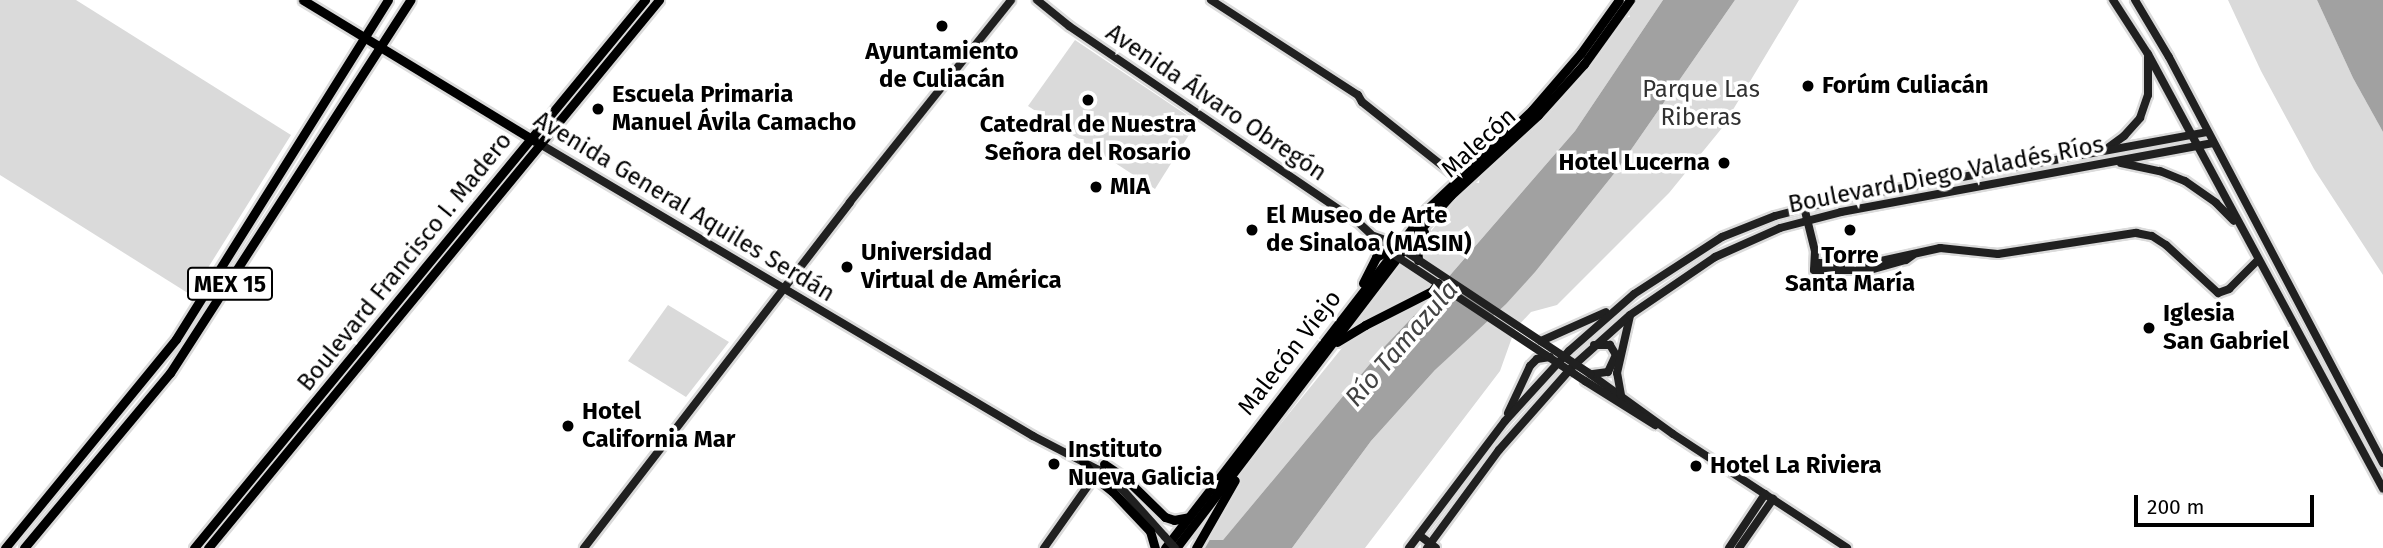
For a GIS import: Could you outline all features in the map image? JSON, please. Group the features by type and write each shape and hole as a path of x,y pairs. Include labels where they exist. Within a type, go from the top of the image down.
{"main road":[{"name":"Avenida General Aquiles Serdán","path":"303,0 531,139 1034,436 1083,461"},
{"name":"MEX 15","path":"5,548 176,339 388,0"},
{"name":"MEX 15","path":"24,548 170,373 410,0"},
{"name":"Boulevard Francisco I. Madero","path":"197,544 645,0"},
{"name":"Boulevard Francisco I. Madero","path":"208,548 659,0"},
{"path":"584,548 1011,0"},
{"name":"Avenida Álvaro Obregón","path":"1037,0 1069,26 1227,131 1438,283 1550,357 1621,395 1673,434"},
{"path":"1212,0 1358,95 1362,102 1458,178"},
{"name":"Malecón Viejo","path":"1165,548 1427,209 1541,100 1581,53 1619,0"},
{"name":"Malecón","path":"1176,548 1408,243 1442,205 1538,115 1584,64 1630,0"},
{"path":"2113,0 2148,54 2383,489"},
{"path":"2135,0 2169,57 2383,463"},
{"path":"2103,150 2124,136 2140,118 2148,95 2148,54"},
{"name":"Boulevard Diego Valadés Ríos","path":"1409,548 1505,421 1569,351 1615,308 1722,237 1804,208 2207,132"},
{"name":"Boulevard Diego Valadés Ríos","path":"1431,546 1499,450 1561,378 1594,345 1630,315 1715,257 1759,236 1807,220 2212,143"},
{"path":"2115,162 2160,171 2185,181 2216,202 2244,234"},
{"path":"1418,260 1417,244 1442,205"},
{"path":"1804,208 1815,267 1868,263 1940,248 1998,254 2136,233 2151,236 2174,252 2218,293 2229,289 2258,260"},
{"path":"1355,300 1376,257 1390,249"},
{"name":"Avenida Álvaro Obregón","path":"1390,249 1418,260 1541,341 1588,377 1847,548"},
{"path":"1328,350 1365,325 1432,291 1438,283"},
{"path":"1541,341 1615,308"},
{"path":"1621,395 1617,373 1630,315"},
{"path":"1588,377 1608,372 1616,360 1612,346 1594,345"},
{"path":"1505,421 1530,366 1537,359 1550,357"},
{"path":"1196,548 1247,456"},
{"path":"1083,461 1108,477 1176,548"},
{"path":"1099,470 1125,478 1165,517 1174,520 1189,517"},
{"path":"1044,548 1099,470"},
{"path":"1099,470 1152,535 1156,548"},
{"path":"1730,548 1769,496"},
{"path":"1739,548 1769,496"},
{"path":"1419,535 1431,546"},
{"path":"186,548 197,544"}],"green space":[{"path":"0,0 76,0 291,135 191,295 0,175"},
{"name":"Parque Las Riberas","path":"1635,0 1663,0 1575,131 1426,303 1384,347 1223,540 1208,540 1203,546 1198,543 1190,536 1346,343 1348,328 1413,239 1423,241 1471,182 1479,183 1480,175 1537,121 1623,18 1630,17 1628,10"},
{"name":"Parque Las Riberas","path":"1735,0 1799,0 1722,128 1669,193 1557,305 1531,312 1515,329 1500,371 1365,548 1292,548 1371,441 1435,370 1551,252 1617,170"},
{"path":"2228,0 2317,0 2353,78 2383,132 2383,275 2314,169 2261,71"},
{"path":"1075,40 1197,122 1155,189 1028,106"},
{"path":"668,305 729,342 686,397 628,361"}],"water":[{"name":"Río Tamazula","path":"1663,0 1735,0 1617,170 1535,272 1506,304 1435,370 1371,441 1292,548 1204,548 1208,540 1223,540 1384,347 1426,303 1575,131"},
{"path":"2317,0 2383,0 2383,132 2353,78"}],"place":[{"name":"Ayuntamiento de Culiacán","path":"942,26"},
{"name":"Forúm Culiacán","path":"1808,86"},
{"name":"Catedral de Nuestra Señora del Rosario","path":"1088,100"},
{"name":"Escuela Primaria Manuel Ávila Camacho","path":"598,109"},
{"name":"Hotel Lucerna","path":"1724,163"},
{"name":"MIA","path":"1096,187"},
{"name":"El Museo de Arte de Sinaloa (MASIN)","path":"1252,230"},
{"name":"Torre Santa María","path":"1850,230"},
{"name":"Universidad Virtual de América","path":"847,267"},
{"name":"Iglesia San Gabriel","path":"2149,328"},
{"name":"Hotel California Mar","path":"568,426"},
{"name":"Instituto Nueva Galicia","path":"1054,464"},
{"name":"Hotel La Riviera","path":"1696,466"}]}
